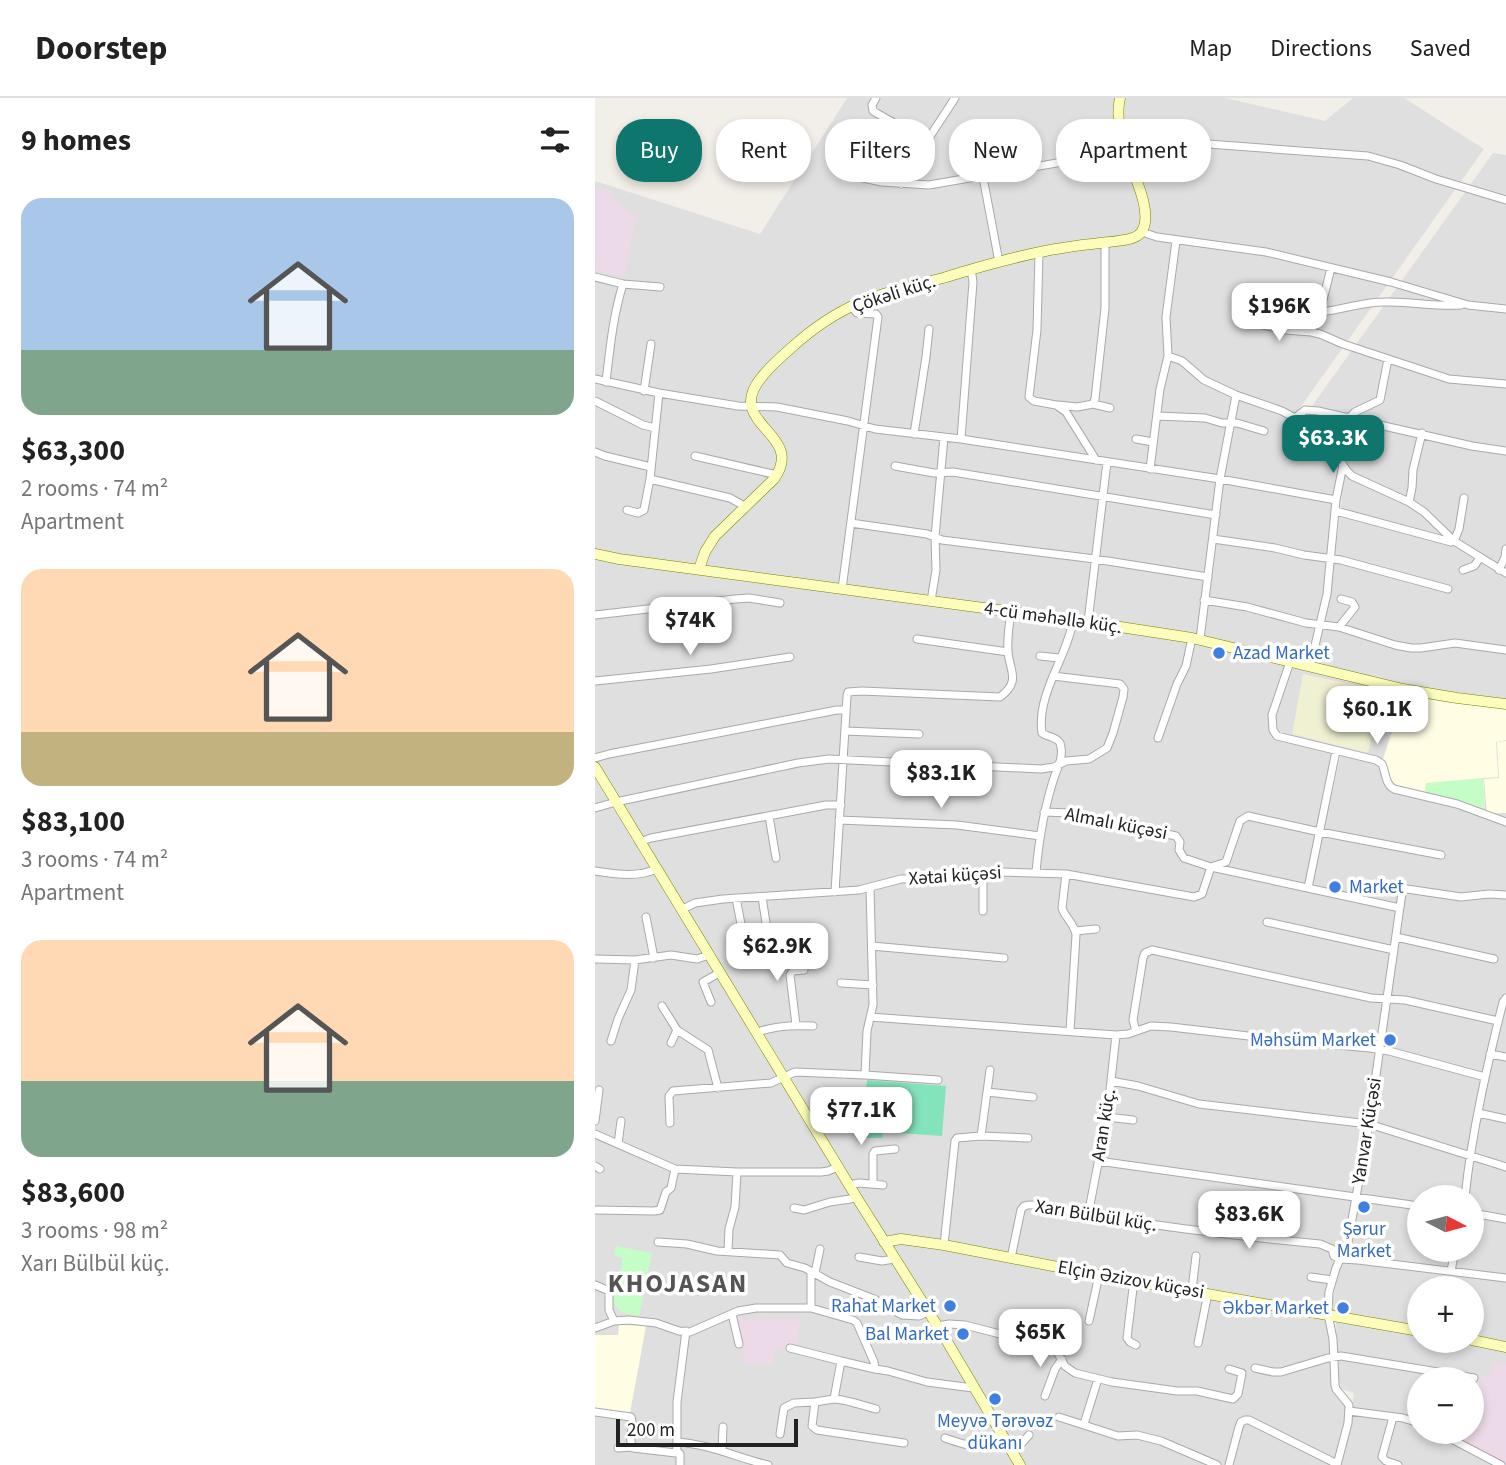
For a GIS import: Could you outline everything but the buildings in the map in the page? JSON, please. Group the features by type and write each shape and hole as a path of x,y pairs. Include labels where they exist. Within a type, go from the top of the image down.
{"street":[{"path":"876,98 873,111 887,119"},
{"path":"935,128 955,98"},
{"path":"1119,119 1120,98"},
{"path":"1211,144 1368,156 1506,200"},
{"path":"888,182 929,185 949,182"},
{"path":"984,182 999,262"},
{"path":"1136,182 1145,210 1142,232 1176,241 1266,252 1391,282 1468,305"},
{"name":"Çökəli küç.","path":"752,406 755,386 768,370 813,330 851,306 971,269 1039,253 1130,239 1142,232"},
{"path":"1150,469 1160,389 1168,356 1166,317 1176,241"},
{"path":"1093,404 1105,307 1105,242"},
{"path":"1039,253 1037,330 1029,397 1034,401 1056,405 1082,407 1093,404 1110,408"},
{"path":"1311,332 1331,268"},
{"path":"961,439 972,295 971,269"},
{"path":"595,277 623,284 660,287"},
{"path":"606,382 611,331 623,284"},
{"path":"1319,312 1387,302 1506,309"},
{"path":"842,589 878,317 872,313 857,313 851,306"},
{"path":"1253,323 1311,332 1448,379 1506,384"},
{"path":"914,434 929,329"},
{"path":"644,391 651,344"},
{"path":"1168,356 1182,361 1204,380 1295,418 1302,427 1335,453 1347,471 1360,481 1409,502 1424,512 1454,541 1503,571 1506,549"},
{"path":"1349,418 1355,412 1380,400 1388,359"},
{"path":"595,379 659,394 739,406 785,408 863,426 1220,479 1336,500"},
{"path":"627,510 638,513 644,510 659,394"},
{"path":"1158,738 1196,639 1204,600 1220,479 1236,395"},
{"path":"595,401 643,425 655,428"},
{"path":"1056,405 1073,421 1096,460"},
{"path":"699,569 715,536 777,475 783,461 781,449 755,417 752,406"},
{"path":"1073,421 1082,407"},
{"path":"1295,418 1310,410 1506,451"},
{"path":"1157,416 1199,417 1221,423 1237,423 1263,431"},
{"path":"1291,449 1302,427"},
{"path":"1409,502 1422,433"},
{"path":"931,601 936,570 935,537 944,438"},
{"path":"1136,439 1153,442"},
{"path":"595,452 651,467"},
{"path":"695,456 777,475"},
{"path":"1088,622 1107,462"},
{"path":"1310,667 1329,580 1336,500 1343,465"},
{"path":"895,466 926,472 965,474 1216,515"},
{"path":"650,479 730,498 746,507"},
{"path":"1454,541 1459,529 1464,498"},
{"path":"1336,511 1454,541"},
{"path":"851,523 911,531 955,541 1207,577"},
{"path":"1213,539 1331,558 1448,589"},
{"name":"4-cü məhəllə küç.","path":"595,554 1196,639 1403,689 1506,704"},
{"path":"1463,570 1474,566 1480,558"},
{"path":"595,615 749,598 780,603"},
{"path":"1339,627 1355,607 1352,602 1341,598"},
{"path":"1204,600 1247,607 1306,623 1339,627 1411,648 1455,643 1506,650"},
{"path":"835,892 847,696 851,691 1000,697 1013,679 1008,652 1010,612"},
{"path":"1037,872 1044,812 1061,753 1059,741 1044,736 1041,729 1044,707 1073,620"},
{"path":"917,639 1008,652"},
{"path":"1040,656 1059,658"},
{"path":"595,681 711,669 790,657"},
{"path":"1290,662 1272,715 1274,734 1379,762 1384,768 1387,782 1394,789 1457,804 1506,821"},
{"path":"595,808 798,763 829,759 1041,769 1066,761 1089,759 1107,748 1124,689 1120,684 1053,676"},
{"path":"595,758 846,710"},
{"path":"845,731 919,734"},
{"path":"1308,888 1336,751"},
{"path":"595,767 894,1259 938,1326 1020,1465"},
{"path":"639,842 827,805 841,805"},
{"name":"Almalı küçəsi","path":"1044,812 1070,813 1176,836 1184,858 1211,867"},
{"path":"769,816 776,858"},
{"name":"Xətai küçəsi","path":"681,910 695,903 859,890 901,879 983,873 1066,874 1194,897 1202,894 1211,867 1226,862 1240,821 1248,816 1441,855"},
{"path":"839,820 957,825 1040,836"},
{"path":"1211,867 1400,908 1402,893 1407,889 1461,897 1506,895"},
{"path":"595,871 626,875 656,869"},
{"path":"983,873 983,911"},
{"path":"1066,874 1062,908 1075,931 1070,1031"},
{"path":"865,1075 867,1031 873,1005 870,888"},
{"path":"762,897 769,942"},
{"path":"736,898 741,924"},
{"name":"Yanvar Küçəsi","path":"1349,1411 1347,1401 1335,1385 1335,1357 1328,1301 1332,1280 1348,1242 1369,1125 1400,908"},
{"path":"646,917 654,958"},
{"path":"1267,922 1394,950"},
{"path":"1075,931 1096,929"},
{"path":"1396,937 1495,959"},
{"path":"872,946 1004,958"},
{"path":"1136,1031 1133,1020 1143,958 1148,950 1371,998 1405,1000 1498,1021"},
{"path":"595,959 635,960 671,956 697,959 709,956"},
{"path":"611,1041 631,990 635,960"},
{"path":"796,1026 790,975 793,971 804,970"},
{"path":"711,1002 703,982 719,973"},
{"path":"841,983 873,985"},
{"path":"1466,1185 1485,1077 1506,998"},
{"path":"662,1006 677,1030 708,1050 718,1088"},
{"path":"870,1017 1116,1035 1151,1026 1171,1027 1379,1050 1485,1077"},
{"path":"756,1033 767,1029 813,1026"},
{"path":"671,1043 677,1030"},
{"name":"Aran küç.","path":"1088,1215 1107,1117 1116,1035"},
{"path":"1490,1054 1506,1057"},
{"path":"981,1136 990,1070"},
{"path":"670,1123 670,1096 674,1091 771,1083 795,1072 938,1080"},
{"path":"1111,1082 1138,1086 1199,1104 1384,1128 1506,1167"},
{"path":"595,1121 599,1090"},
{"path":"987,1091 1033,1097"},
{"path":"1478,1113 1506,1119"},
{"path":"1107,1117 1133,1121"},
{"path":"618,1144 621,1121"},
{"path":"595,1134 675,1169 821,1172 838,1167"},
{"path":"944,1245 957,1138 1028,1138"},
{"path":"873,1184 873,1154 875,1151 895,1149"},
{"path":"1098,1161 1407,1204"},
{"path":"595,1210 660,1210 666,1192 671,1188 675,1169"},
{"path":"728,1251 729,1229 736,1207 737,1172"},
{"path":"849,1185 883,1185"},
{"path":"794,1208 804,1210 857,1198"},
{"name":"Xarı Bülbül küç.","path":"1011,1258 1021,1210 1024,1206 1034,1204 1088,1215 1218,1234 1320,1244 1332,1249 1334,1256 1340,1259 1506,1278"},
{"path":"1484,1215 1506,1219"},
{"name":"Elçin Əzizov küçəsi","path":"884,1242 901,1239 944,1245 1407,1329"},
{"path":"658,1242 687,1244 710,1250 780,1255 787,1263 805,1268 830,1282 880,1302 902,1315 919,1316 928,1312"},
{"path":"811,1308 813,1272 820,1249"},
{"path":"1192,1290 1196,1256"},
{"path":"859,1257 882,1261 894,1259"},
{"path":"1451,1271 1453,1262"},
{"path":"1089,1321 1099,1275"},
{"path":"1311,1277 1332,1280"},
{"path":"1134,1280 1127,1338 1136,1345"},
{"path":"595,1285 610,1291 609,1310 614,1321"},
{"path":"1198,1343 1208,1293"},
{"path":"595,1328 614,1321 629,1320 656,1323 690,1332 747,1309 811,1308 857,1323 874,1362 874,1369"},
{"path":"732,1314 739,1344"},
{"path":"938,1326 957,1323 1050,1347 1056,1350 1065,1366 1075,1373 1098,1379 1197,1391 1233,1399 1238,1394 1242,1373 1229,1369"},
{"path":"680,1465 680,1454 677,1451 677,1402 685,1331"},
{"path":"1484,1342 1506,1347"},
{"path":"790,1348 927,1382 973,1388"},
{"path":"1255,1368 1281,1372 1335,1357 1408,1367"},
{"path":"1045,1396 1055,1369 1062,1359"},
{"path":"834,1399 841,1361"},
{"path":"1084,1424 1098,1379"},
{"path":"780,1434 784,1408 794,1403 841,1399 876,1409"},
{"path":"815,1402 812,1422 817,1430 904,1443"},
{"path":"1229,1465 1239,1427 1245,1420 1337,1465 1349,1411 1407,1420"},
{"path":"595,1412 631,1417 632,1447"},
{"path":"1059,1417 1118,1436 1137,1435 1161,1441 1216,1465"},
{"path":"1393,1417 1382,1457 1398,1465"},
{"path":"722,1451 723,1427"},
{"path":"945,1438 977,1446 1002,1434"},
{"path":"1011,1450 1030,1435"},
{"path":"677,1442 687,1442 768,1465"},
{"path":"1462,1444 1501,1465"},
{"path":"618,1448 632,1447 673,1453 677,1451"}],"shaded area":[{"name":"KHOJASAN","path":"847,98 1225,98 1325,121 1353,98 1404,98 1484,149 1292,419 1333,454 1338,462 1325,589 1307,660 1288,657 1268,720 1270,733 1277,739 1334,753 1304,891 1397,911 1347,1229 1343,1248 1331,1270 1324,1305 1330,1335 1333,1392 1346,1401 1344,1424 1333,1465 595,1465 595,181 760,234 793,182 811,182 811,154 825,132 825,182 935,182 935,119 834,119"},
{"path":"1493,153 1506,155 1506,1465 1341,1465 1354,1393 1339,1388 1333,1298 1339,1269 1349,1252 1405,904 1311,886 1342,749 1277,733 1274,719 1293,667 1313,672 1331,588 1344,461 1334,445 1311,431 1302,420"},
{"path":"595,189 610,190 612,199 636,217 624,277 595,270"},
{"path":"1303,674 1367,688 1360,720 1375,724 1368,753 1292,734"},
{"path":"1404,695 1506,708 1506,740 1496,742 1498,777 1483,778 1485,808 1391,784 1383,759"},
{"path":"1506,741 1506,813 1487,813 1484,779 1499,778 1497,742"},
{"path":"800,1319 796,1347 790,1352 775,1348 772,1364 744,1365 743,1338 738,1335 738,1320"},
{"path":"619,1325 646,1326 630,1413 595,1408 595,1335 618,1335"},
{"path":"1495,1361 1506,1363 1506,1465 1467,1444 1484,1444 1484,1375 1489,1375"}],"green space":[{"path":"1483,778 1485,808 1425,792 1426,783"},
{"path":"867,1080 946,1086 942,1136 883,1132 882,1138 863,1138"},
{"path":"616,1246 652,1253 639,1317 621,1312 613,1303 623,1258 614,1255"}],"place":[{"name":"Azad Market","path":"1219,653"},
{"name":"Market","path":"1335,887"},
{"name":"Məhsüm Market","path":"1390,1040"},
{"name":"Şərur Market","path":"1364,1207"},
{"name":"Rahat Market","path":"950,1306"},
{"name":"Əkbər Market","path":"1343,1308"},
{"name":"Bal Market","path":"963,1334"},
{"name":"Meyvə Tərəvəz dükanı","path":"995,1399"}],"district":[{"name":"KHOJASAN","path":"678,1283"}]}
